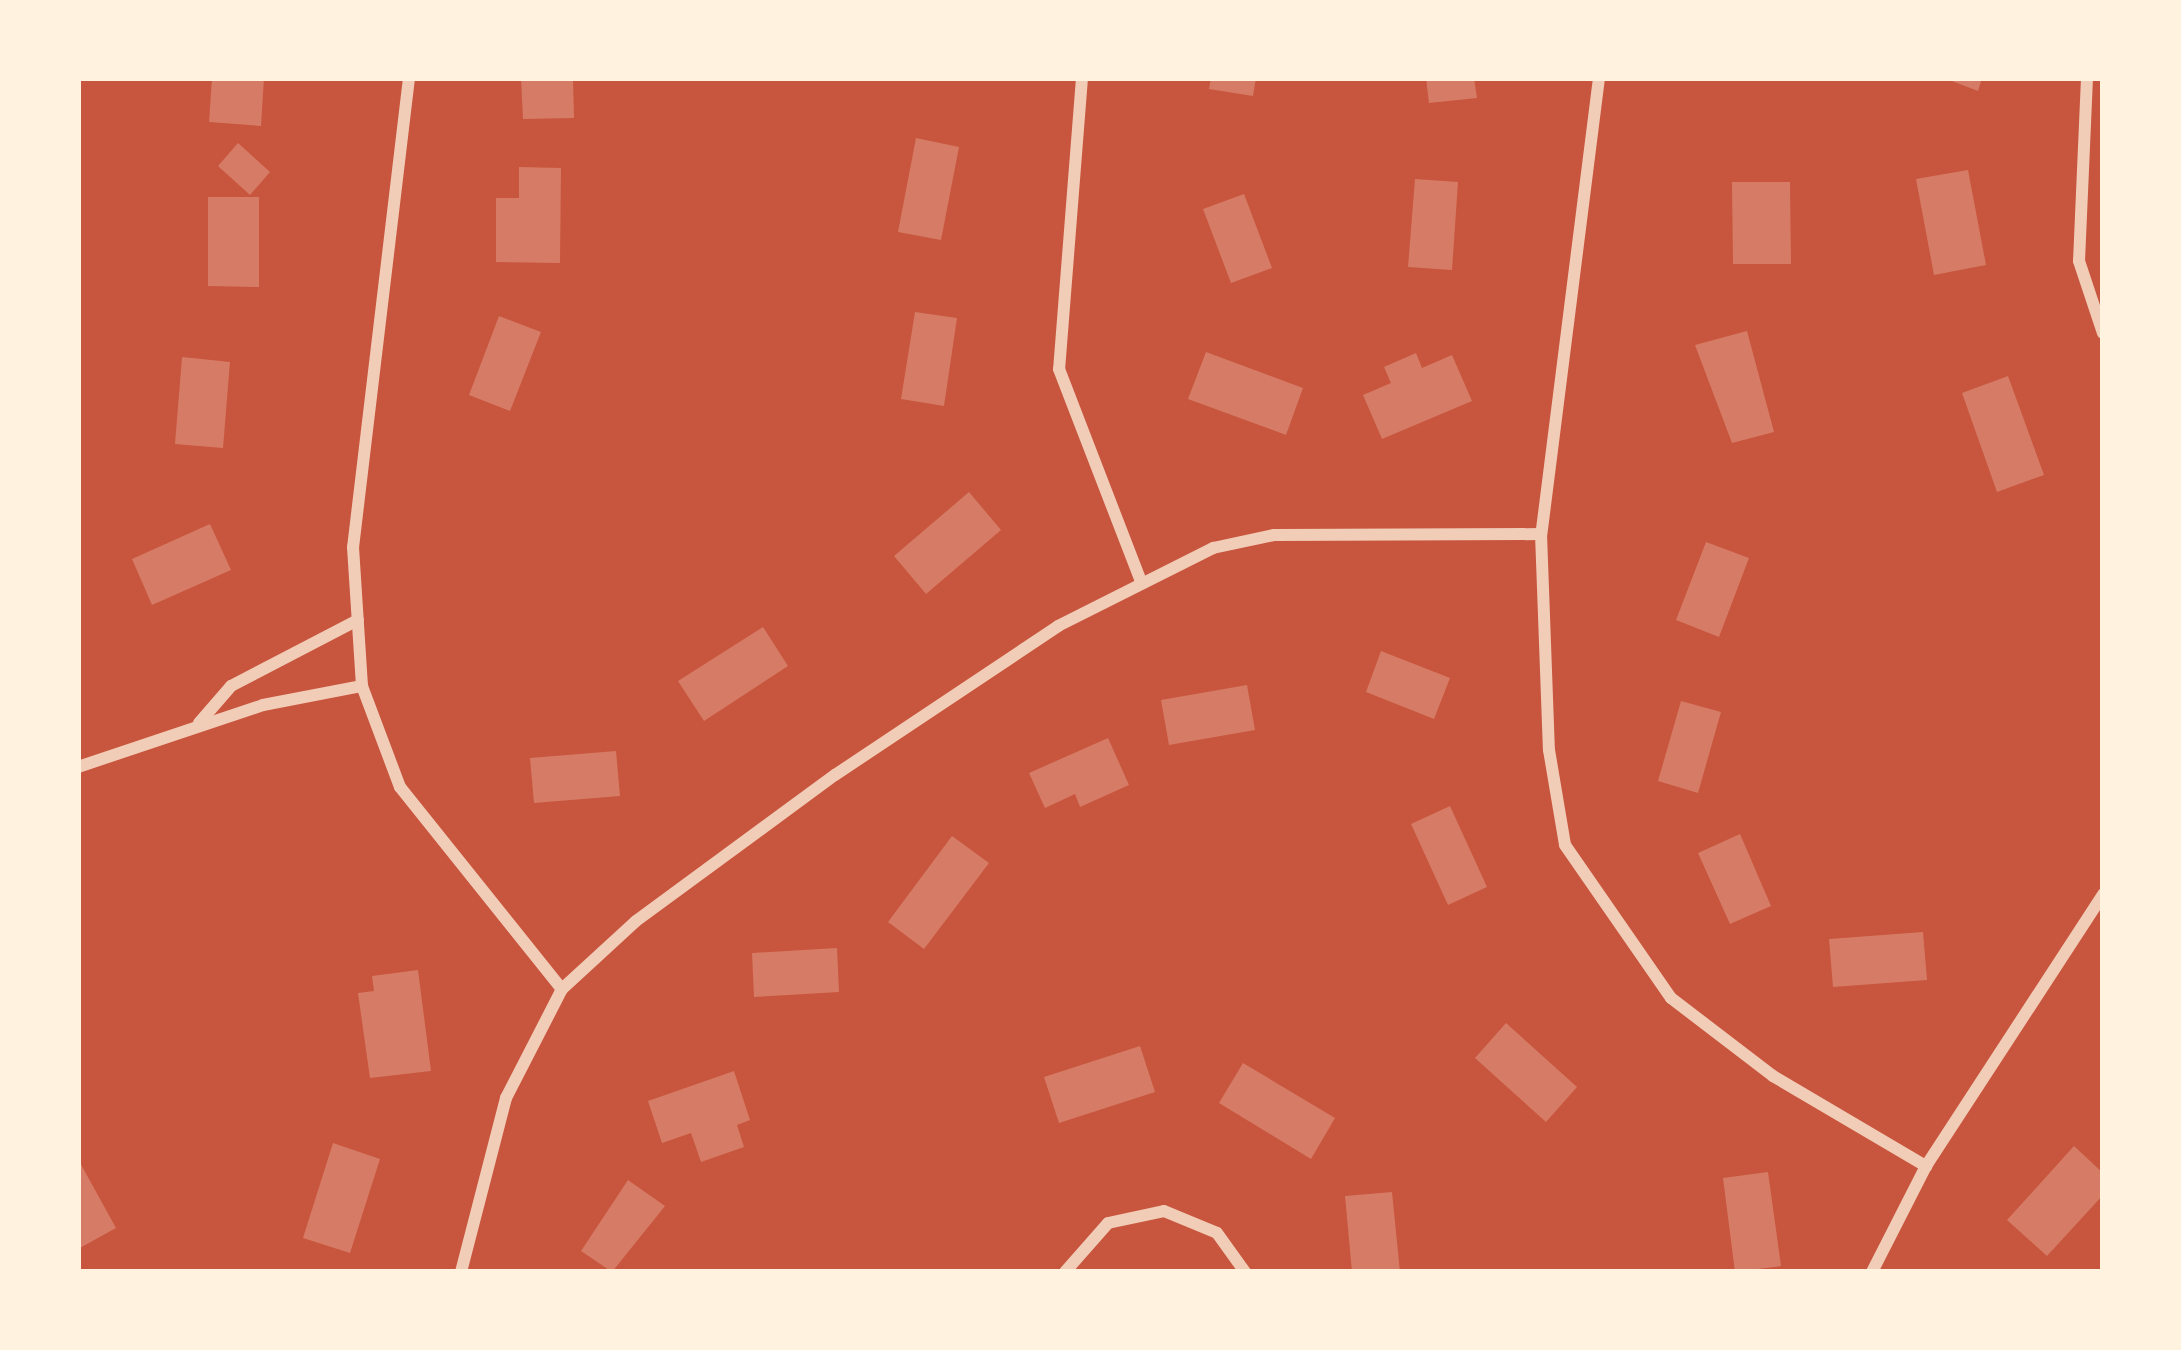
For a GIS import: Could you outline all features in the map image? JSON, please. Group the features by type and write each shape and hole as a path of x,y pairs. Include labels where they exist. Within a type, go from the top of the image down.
{"street":[{"path":"409,78 374,308 353,547 362,686 400,787 562,989"},
{"path":"1082,78 1059,369 1140,579"},
{"path":"1599,78 1541,534 1549,750 1564,845 1611,922 1671,998 1773,1076 1926,1166"},
{"path":"2087,78 2079,261 2103,334"},
{"path":"461,1272 506,1098 562,989 740,842 1140,579 1274,535 1541,534"},
{"path":"198,724 231,686 358,620"},
{"path":"78,767 198,724 362,686"},
{"path":"1872,1272 1926,1166 2103,894"},
{"path":"1065,1272 1092,1234 1144,1211 1201,1222 1246,1272"}],"building":[{"path":"212,78 264,78 261,126 209,122"},
{"path":"521,78 573,78 574,118 523,119"},
{"path":"1211,78 1256,78 1253,96 1209,89"},
{"path":"1426,78 1474,78 1477,98 1429,103"},
{"path":"1944,78 1982,78 1978,91"},
{"path":"916,138 959,147 941,240 898,232"},
{"path":"238,143 270,172 250,195 218,166"},
{"path":"519,167 561,168 560,263 496,262 496,198 519,198"},
{"path":"1968,170 1986,265 1934,275 1916,179"},
{"path":"1415,179 1458,182 1452,270 1408,267"},
{"path":"1732,182 1790,182 1791,264 1733,264"},
{"path":"1244,194 1272,268 1231,283 1203,209"},
{"path":"208,197 259,197 259,287 208,286"},
{"path":"915,312 957,318 944,406 901,399"},
{"path":"499,316 541,332 510,411 469,395"},
{"path":"1747,331 1774,432 1732,443 1695,345"},
{"path":"1206,352 1303,388 1286,435 1188,399"},
{"path":"1416,353 1422,368 1452,355 1472,401 1382,439 1363,395 1391,383 1384,367"},
{"path":"182,357 230,362 223,448 175,444"},
{"path":"2008,376 2044,475 1997,492 1962,393"},
{"path":"969,492 1001,530 926,594 894,556"},
{"path":"210,524 231,570 152,605 132,559"},
{"path":"1706,542 1749,558 1719,637 1676,620"},
{"path":"763,627 788,666 704,721 678,681"},
{"path":"1381,651 1450,678 1434,719 1366,692"},
{"path":"1247,685 1255,730 1169,745 1161,700"},
{"path":"1681,701 1721,712 1698,793 1658,781"},
{"path":"1108,738 1129,785 1080,807 1075,794 1045,808 1029,773"},
{"path":"616,751 620,796 534,803 530,758"},
{"path":"1450,806 1487,887 1448,905 1411,824"},
{"path":"1740,834 1771,906 1730,924 1698,853"},
{"path":"952,836 989,863 924,949 888,922"},
{"path":"1923,932 1927,980 1833,987 1829,939"},
{"path":"837,948 839,992 754,997 752,953"},
{"path":"418,970 431,1071 370,1078 358,993 374,991 372,976"},
{"path":"1506,1023 1577,1087 1546,1122 1475,1058"},
{"path":"1140,1046 1155,1092 1059,1123 1044,1077"},
{"path":"1243,1063 1335,1118 1311,1159 1219,1103"},
{"path":"734,1071 750,1120 737,1125 744,1147 701,1162 691,1133 662,1143 648,1101"},
{"path":"333,1143 380,1159 350,1253 303,1238"},
{"path":"2074,1146 2103,1173 2103,1195 2047,1256 2007,1220"},
{"path":"78,1159 116,1228 78,1249"},
{"path":"1768,1172 1781,1266 1735,1272 1723,1178"},
{"path":"628,1180 665,1206 612,1272 581,1251"},
{"path":"1392,1192 1400,1272 1352,1272 1345,1196"}]}
